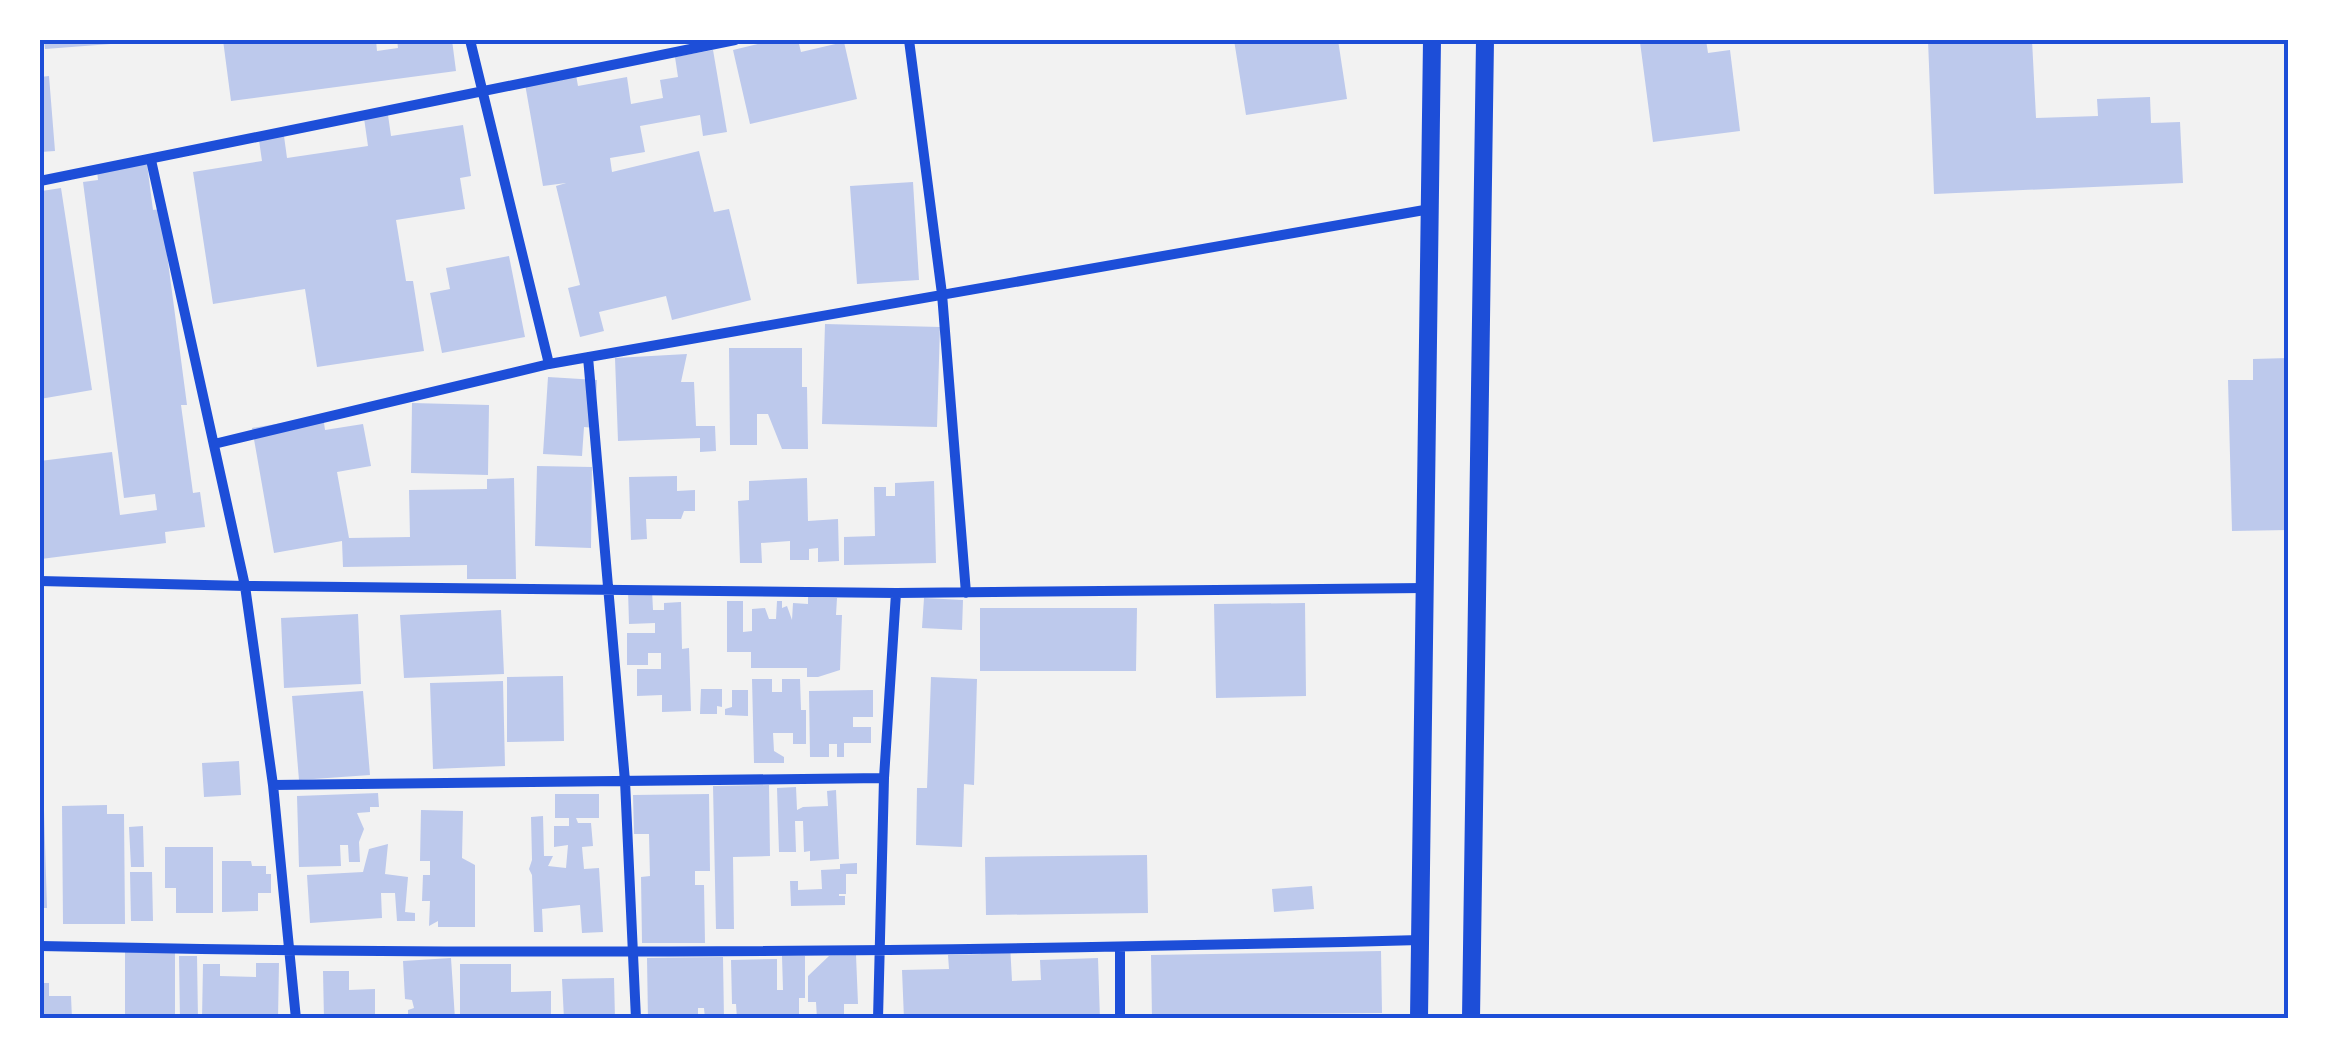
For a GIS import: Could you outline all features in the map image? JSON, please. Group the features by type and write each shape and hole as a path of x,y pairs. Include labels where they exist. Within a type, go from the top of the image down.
{"street":[{"path":"470,40 548,364"},
{"path":"40,181 736,40"},
{"path":"910,40 942,294 966,593"},
{"path":"1419,1019 1432,40"},
{"path":"1471,1019 1485,40"},
{"path":"151,160 245,586 273,785 296,1019"},
{"path":"214,444 548,364 1430,208"},
{"path":"588,357 625,781 636,1019"},
{"path":"40,581 896,593 1425,588"},
{"path":"878,1019 884,778 896,593"},
{"path":"273,785 884,778"},
{"path":"40,946 290,952 878,952 1420,940"},
{"path":"1120,948 1120,1019"}],"building":[{"path":"44,40 123,40 124,43 45,49"},
{"path":"223,40 376,40 377,51 398,48 397,40 452,40 456,71 231,101"},
{"path":"774,40 798,40 801,52 844,42 857,99 750,124 733,50"},
{"path":"1234,40 1338,40 1347,99 1246,115"},
{"path":"1706,40 1708,53 1730,50 1740,131 1653,142 1640,42"},
{"path":"1928,40 2032,40 2036,118 2098,116 2097,99 2150,97 2151,123 2180,122 2183,183 1934,194"},
{"path":"713,50 727,132 703,136 700,115 640,126 645,152 610,158 612,172 699,151 714,212 729,209 751,300 672,320 666,296 599,312 604,331 580,337 568,288 580,285 556,186 566,183 543,186 525,84 576,75 578,86 627,77 631,104 663,98 660,80 678,77 675,57"},
{"path":"49,76 55,151 40,152 40,77"},
{"path":"388,115 391,136 463,125 471,176 460,178 465,209 396,220 406,281 413,281 424,351 317,367 305,289 213,304 193,172 262,161 259,140 284,136 287,158 368,146 364,118"},
{"path":"147,164 153,210 161,209 187,405 181,405 193,493 200,492 205,527 165,532 166,543 41,559 40,461 112,452 120,515 157,510 155,494 124,498 83,182 98,180 97,171"},
{"path":"913,182 919,280 857,284 850,186"},
{"path":"61,188 92,390 40,399 40,199 42,191"},
{"path":"509,256 525,337 442,353 430,293 450,289 446,268"},
{"path":"825,324 940,327 937,427 822,424"},
{"path":"729,348 802,348 808,449 782,449 768,414 757,414 757,445 730,445"},
{"path":"687,354 681,382 694,382 696,426 715,426 716,451 700,452 700,438 618,441 615,358"},
{"path":"2289,358 2289,530 2232,531 2228,380 2253,380 2253,359"},
{"path":"548,377 597,380 595,428 584,427 582,456 543,454"},
{"path":"412,403 489,405 488,475 411,473"},
{"path":"323,416 325,430 363,424 371,466 337,472 349,538 410,537 409,490 487,489 487,479 514,478 516,579 467,579 467,565 343,567 342,541 274,553 252,428"},
{"path":"537,466 592,467 591,548 535,546"},
{"path":"677,476 677,491 695,490 695,511 684,511 681,519 646,519 647,539 631,540 629,477"},
{"path":"807,478 808,521 838,519 839,561 818,562 818,548 809,549 809,560 790,560 790,541 761,543 762,563 740,563 738,501 749,500 749,481"},
{"path":"934,481 936,563 844,565 844,537 875,536 874,487 886,487 886,496 895,496 895,483"},
{"path":"628,590 652,590 653,610 664,610 664,603 681,602 682,649 689,648 691,711 662,712 662,695 637,696 637,669 661,669 661,653 648,653 648,665 627,665 627,633 655,633 655,623 629,624"},
{"path":"808,597 837,598 836,615 842,615 840,670 807,677 807,668 751,668 751,652 727,652 727,601 743,601 743,632 752,631 752,609 765,608 769,619 776,619 777,601 782,601 782,608 787,606 792,620 793,603 808,604"},
{"path":"924,598 963,600 962,630 922,628"},
{"path":"1305,603 1306,696 1216,698 1214,604"},
{"path":"980,608 1137,608 1136,671 980,671"},
{"path":"501,610 504,674 404,678 400,615"},
{"path":"358,614 361,684 284,688 281,618"},
{"path":"563,676 564,741 507,742 507,677"},
{"path":"931,677 977,679 974,785 964,784 962,847 916,845 917,788 927,788"},
{"path":"752,679 772,679 772,692 782,692 782,679 800,679 801,710 806,710 806,744 793,744 793,733 773,733 774,751 784,757 784,763 754,763"},
{"path":"503,681 505,766 433,769 430,683"},
{"path":"701,689 722,689 722,707 717,706 717,714 700,714"},
{"path":"732,690 748,690 748,716 725,715 725,709 732,707"},
{"path":"873,690 873,717 853,717 853,727 871,727 871,743 844,743 844,757 837,757 837,744 829,744 829,757 810,757 809,691"},
{"path":"363,691 370,775 299,780 292,696"},
{"path":"239,761 241,795 204,797 202,763"},
{"path":"769,785 770,856 733,857 734,929 716,929 713,786"},
{"path":"796,787 797,810 828,806 827,791 836,790 839,859 810,861 810,851 804,852 803,821 795,821 796,852 779,852 777,788"},
{"path":"378,793 379,807 357,813 364,829 359,842 360,862 349,862 348,845 340,845 341,866 299,867 297,796"},
{"path":"555,794 599,794 599,818 576,818 578,823 591,823 593,846 582,847 584,869 599,868 603,932 582,933 580,905 542,909 543,932 534,932 529,869 531,817 543,816 544,856 553,856 548,866 566,868 568,845 554,847 554,826 569,826 569,818 555,818"},
{"path":"709,794 710,871 695,871 695,885 704,885 705,943 642,943 641,877 650,876 649,834 634,834 633,795"},
{"path":"107,805 107,814 124,814 125,924 63,924 62,806"},
{"path":"40,810 44,810 47,908 40,908"},
{"path":"421,810 463,811 462,858 475,865 475,927 438,927 438,921 429,926 430,901 422,901 423,875 430,875 430,861 420,861"},
{"path":"143,826 144,867 131,867 129,827"},
{"path":"388,844 385,874 408,877 405,912 415,913 415,921 397,921 395,893 381,893 382,918 310,923 307,875 363,872 369,849"},
{"path":"165,847 213,847 213,913 176,913 176,888 165,888"},
{"path":"1147,855 1148,913 986,915 985,857"},
{"path":"222,861 251,861 252,866 266,866 266,874 271,874 271,893 258,893 258,911 222,912"},
{"path":"857,863 857,874 846,874 846,894 839,894 845,896 845,905 791,906 790,881 798,881 798,890 822,889 821,870"},
{"path":"130,872 152,872 153,921 131,921"},
{"path":"1312,886 1314,909 1274,912 1272,889"},
{"path":"1010,944 1012,981 1041,980 1040,960 1098,958 1100,1019 904,1019 902,970 949,969 948,955 981,954 981,945"},
{"path":"1381,951 1382,1013 1284,1014 1284,1019 1152,1019 1151,955"},
{"path":"125,952 175,953 175,1019 125,1019"},
{"path":"856,955 858,1004 844,1004 844,1019 817,1019 816,1002 808,1002 808,976 829,956"},
{"path":"179,956 197,956 198,1019 180,1019"},
{"path":"782,956 805,956 805,998 799,998 799,1019 737,1019 736,1004 732,1004 731,960 777,959 777,990 783,990"},
{"path":"723,957 724,1019 705,1019 704,1008 698,1008 698,1019 648,1019 647,958"},
{"path":"451,958 455,1019 408,1019 408,1010 414,1008 412,1000 405,999 403,961"},
{"path":"256,963 279,963 278,1019 202,1019 203,964 220,964 220,976 256,977"},
{"path":"460,964 511,964 511,992 551,991 551,1019 460,1019"},
{"path":"323,971 349,971 349,990 375,989 375,1019 324,1019"},
{"path":"614,978 615,1019 564,1019 562,979"},
{"path":"40,983 49,983 49,996 71,996 72,1019 40,1019"}]}
